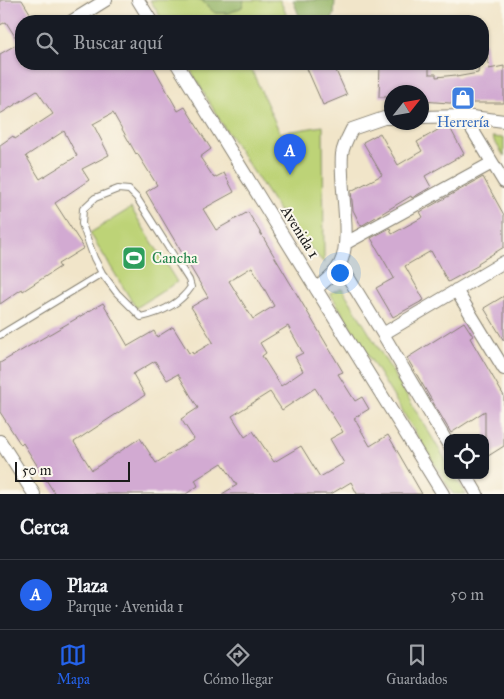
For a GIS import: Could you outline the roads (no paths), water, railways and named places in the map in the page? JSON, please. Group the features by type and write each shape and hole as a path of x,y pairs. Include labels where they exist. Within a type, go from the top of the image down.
{"street":[{"path":"82,15 106,0"},
{"path":"138,0 147,15"},
{"name":"Avenida 1","path":"181,70 442,494"},
{"path":"429,117 464,116 504,120"},
{"path":"464,116 504,182"},
{"path":"316,289 329,278 340,264 346,243 342,189 342,152 352,129 384,118"},
{"path":"346,243 492,163"},
{"path":"383,334 504,262"},
{"path":"340,264 444,437"},
{"path":"456,290 504,369"},
{"path":"0,441 34,494"},
{"path":"468,479 477,494"}],"lane":[{"path":"118,189 129,190 145,210 189,280 191,287 187,293 159,313 141,318 117,293 102,273 94,258 82,224 83,209 95,198 118,189"},
{"path":"0,335 102,273"}],"place":[{"name":"Herrería","path":"463,98"},
{"name":"Plaza","path":"290,175"},
{"name":"Cancha","path":"134,258"}]}
